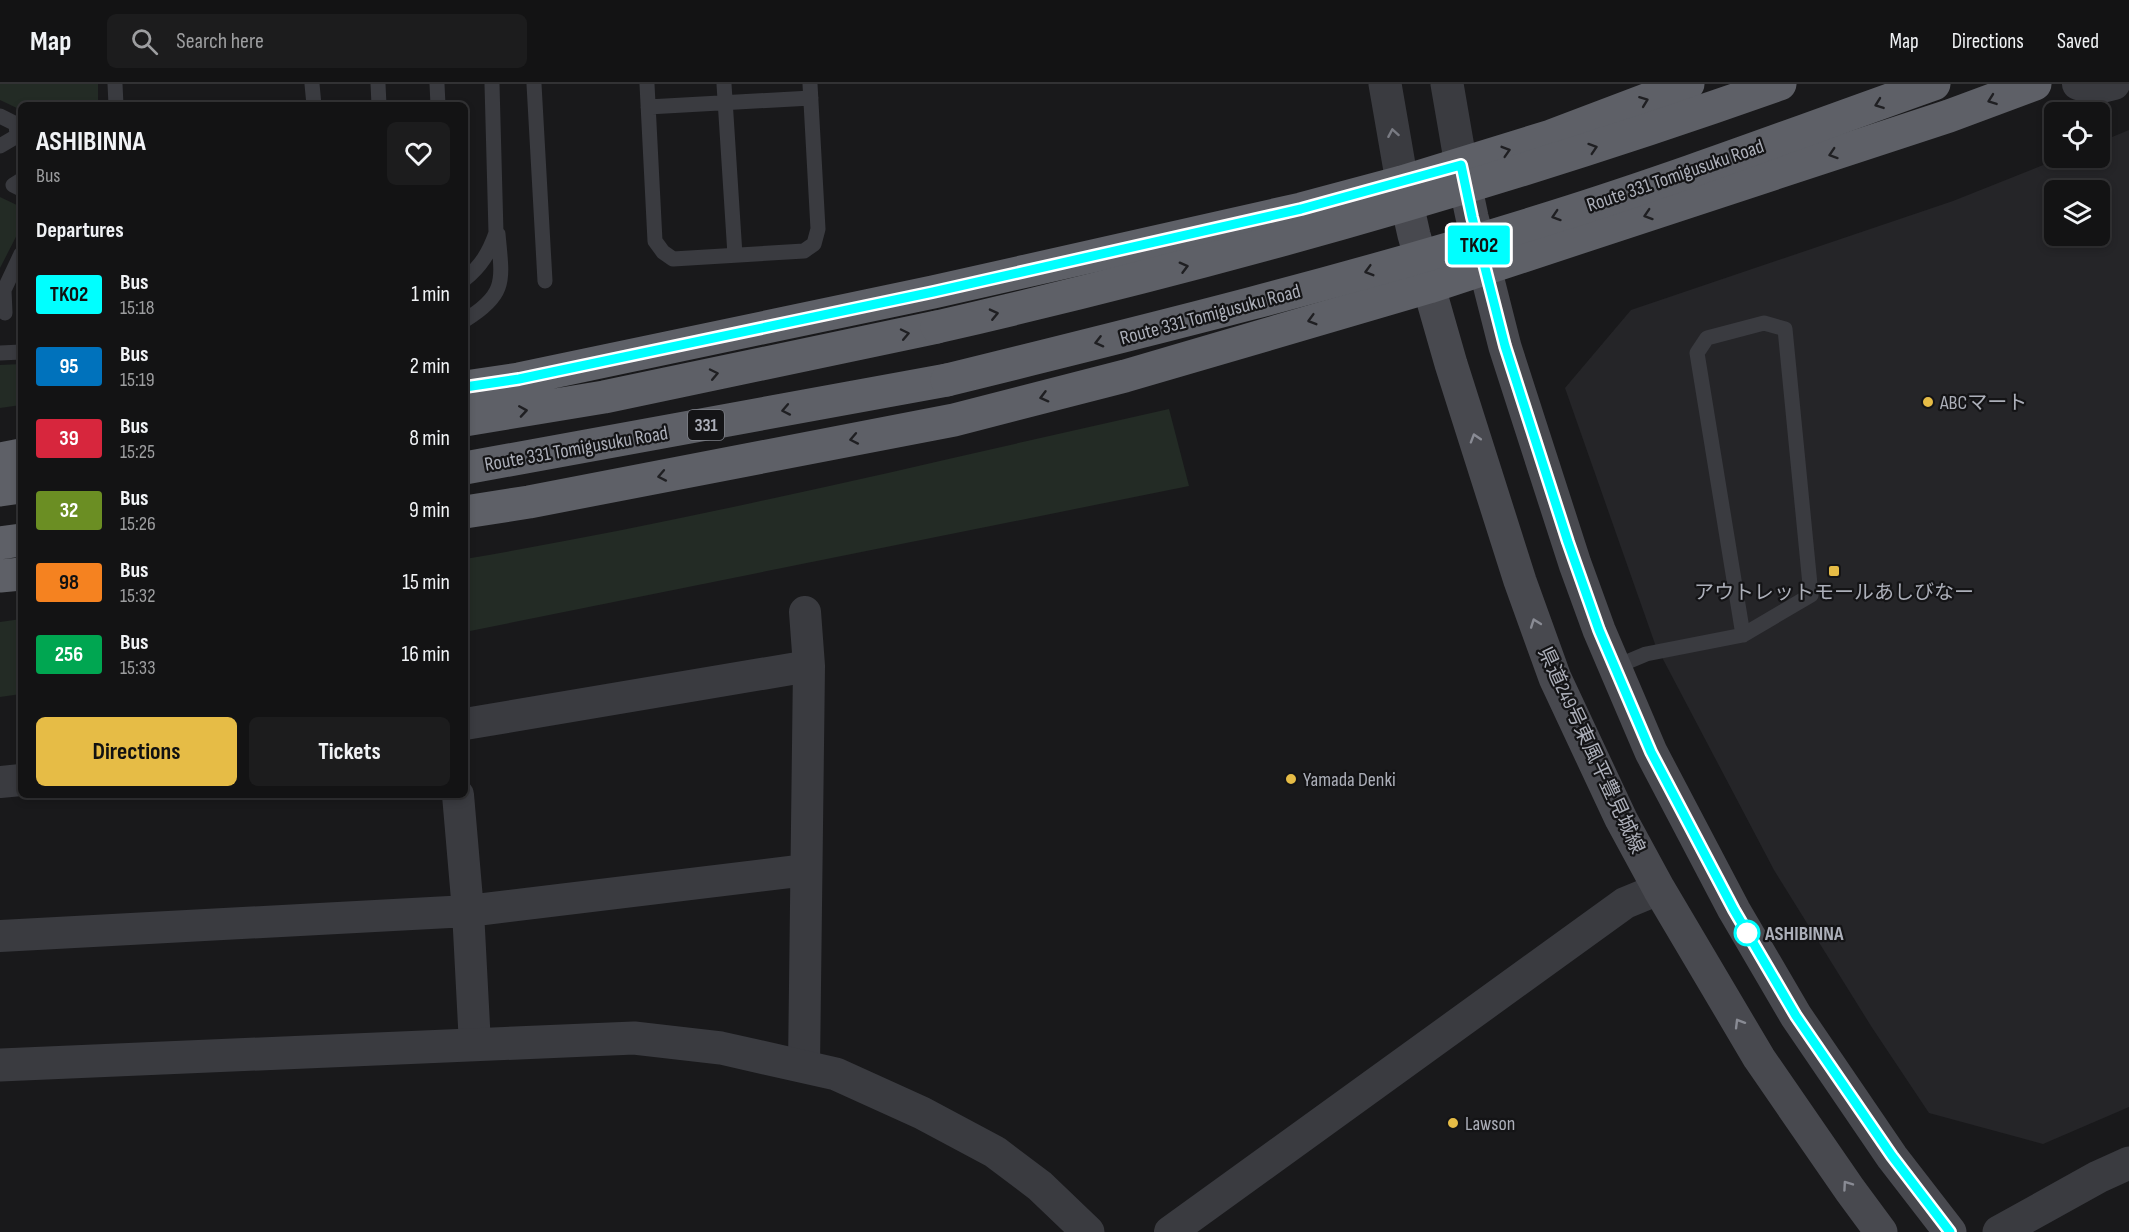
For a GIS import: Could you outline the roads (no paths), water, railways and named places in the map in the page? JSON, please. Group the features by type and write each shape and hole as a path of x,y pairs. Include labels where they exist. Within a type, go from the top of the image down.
{"highway":[{"path":"468,387 519,379 933,292 1301,209 1461,165 1551,136 1688,84"},
{"path":"468,420 604,397 1091,292 1395,209 1648,131 1780,84"},
{"name":"Route 331 Tomigusuku Road","path":"468,467 947,380 1257,303 1552,217 1676,177 1934,84"},
{"path":"468,512 954,420 1125,376 1429,287 1949,116 2035,84"},
{"path":"0,459 18,456"},
{"path":"0,490 18,487"},
{"path":"0,543 18,540"},
{"path":"0,576 18,574"}],"main road":[{"path":"1461,165 1505,346 1575,564 1599,630 1651,752 1734,910 1796,1016 1892,1156 1950,1232"},
{"name":"県道249号東風平豊見城線","path":"1402,182 1429,287 1520,581 1555,678 1621,819 1659,889 1759,1058 1881,1232"}],"street":[{"path":"1385,84 1402,182"},
{"path":"1447,84 1461,165"},
{"path":"2078,84 2094,89 2114,84"},
{"path":"804,1066 809,666 805,612"},
{"path":"468,723 809,666"},
{"path":"0,782 18,780"},
{"path":"458,798 468,911 475,1045"},
{"path":"0,936 468,911 806,870"},
{"path":"1170,1232 1625,903 1659,889"},
{"path":"0,1065 634,1038 721,1048 836,1074 922,1113 995,1152 1040,1186 1088,1232"},
{"path":"1999,1232 2098,1177 2129,1163"}],"lane":[{"path":"115,84 116,102"},
{"path":"312,84 314,102"},
{"path":"378,84 379,102"},
{"path":"437,84 438,102"},
{"path":"468,318 494,299 501,274 492,84"},
{"path":"534,84 546,281"},
{"path":"647,84 648,107 655,241 663,252 673,259 804,251 814,244 818,230 810,91 725,103 648,107"},
{"path":"723,84 735,255"},
{"path":"0,116 16,124 16,136 0,146"},
{"path":"468,276 490,251 496,233 497,213"},
{"path":"18,260 4,290 3,313 18,312"},
{"path":"1615,667 1646,654 1743,635 1811,595 1785,329 1764,323 1707,338 1697,352 1743,635"},
{"path":"0,353 18,352"}],"place":[{"name":"ABCマート","path":"1928,402"},
{"name":"アウトレットモールあしびなー","path":"1834,571"},
{"name":"Yamada Denki","path":"1291,779"},
{"name":"ASHIBINNA","path":"1747,933"},
{"name":"Lawson","path":"1453,1123"}]}
